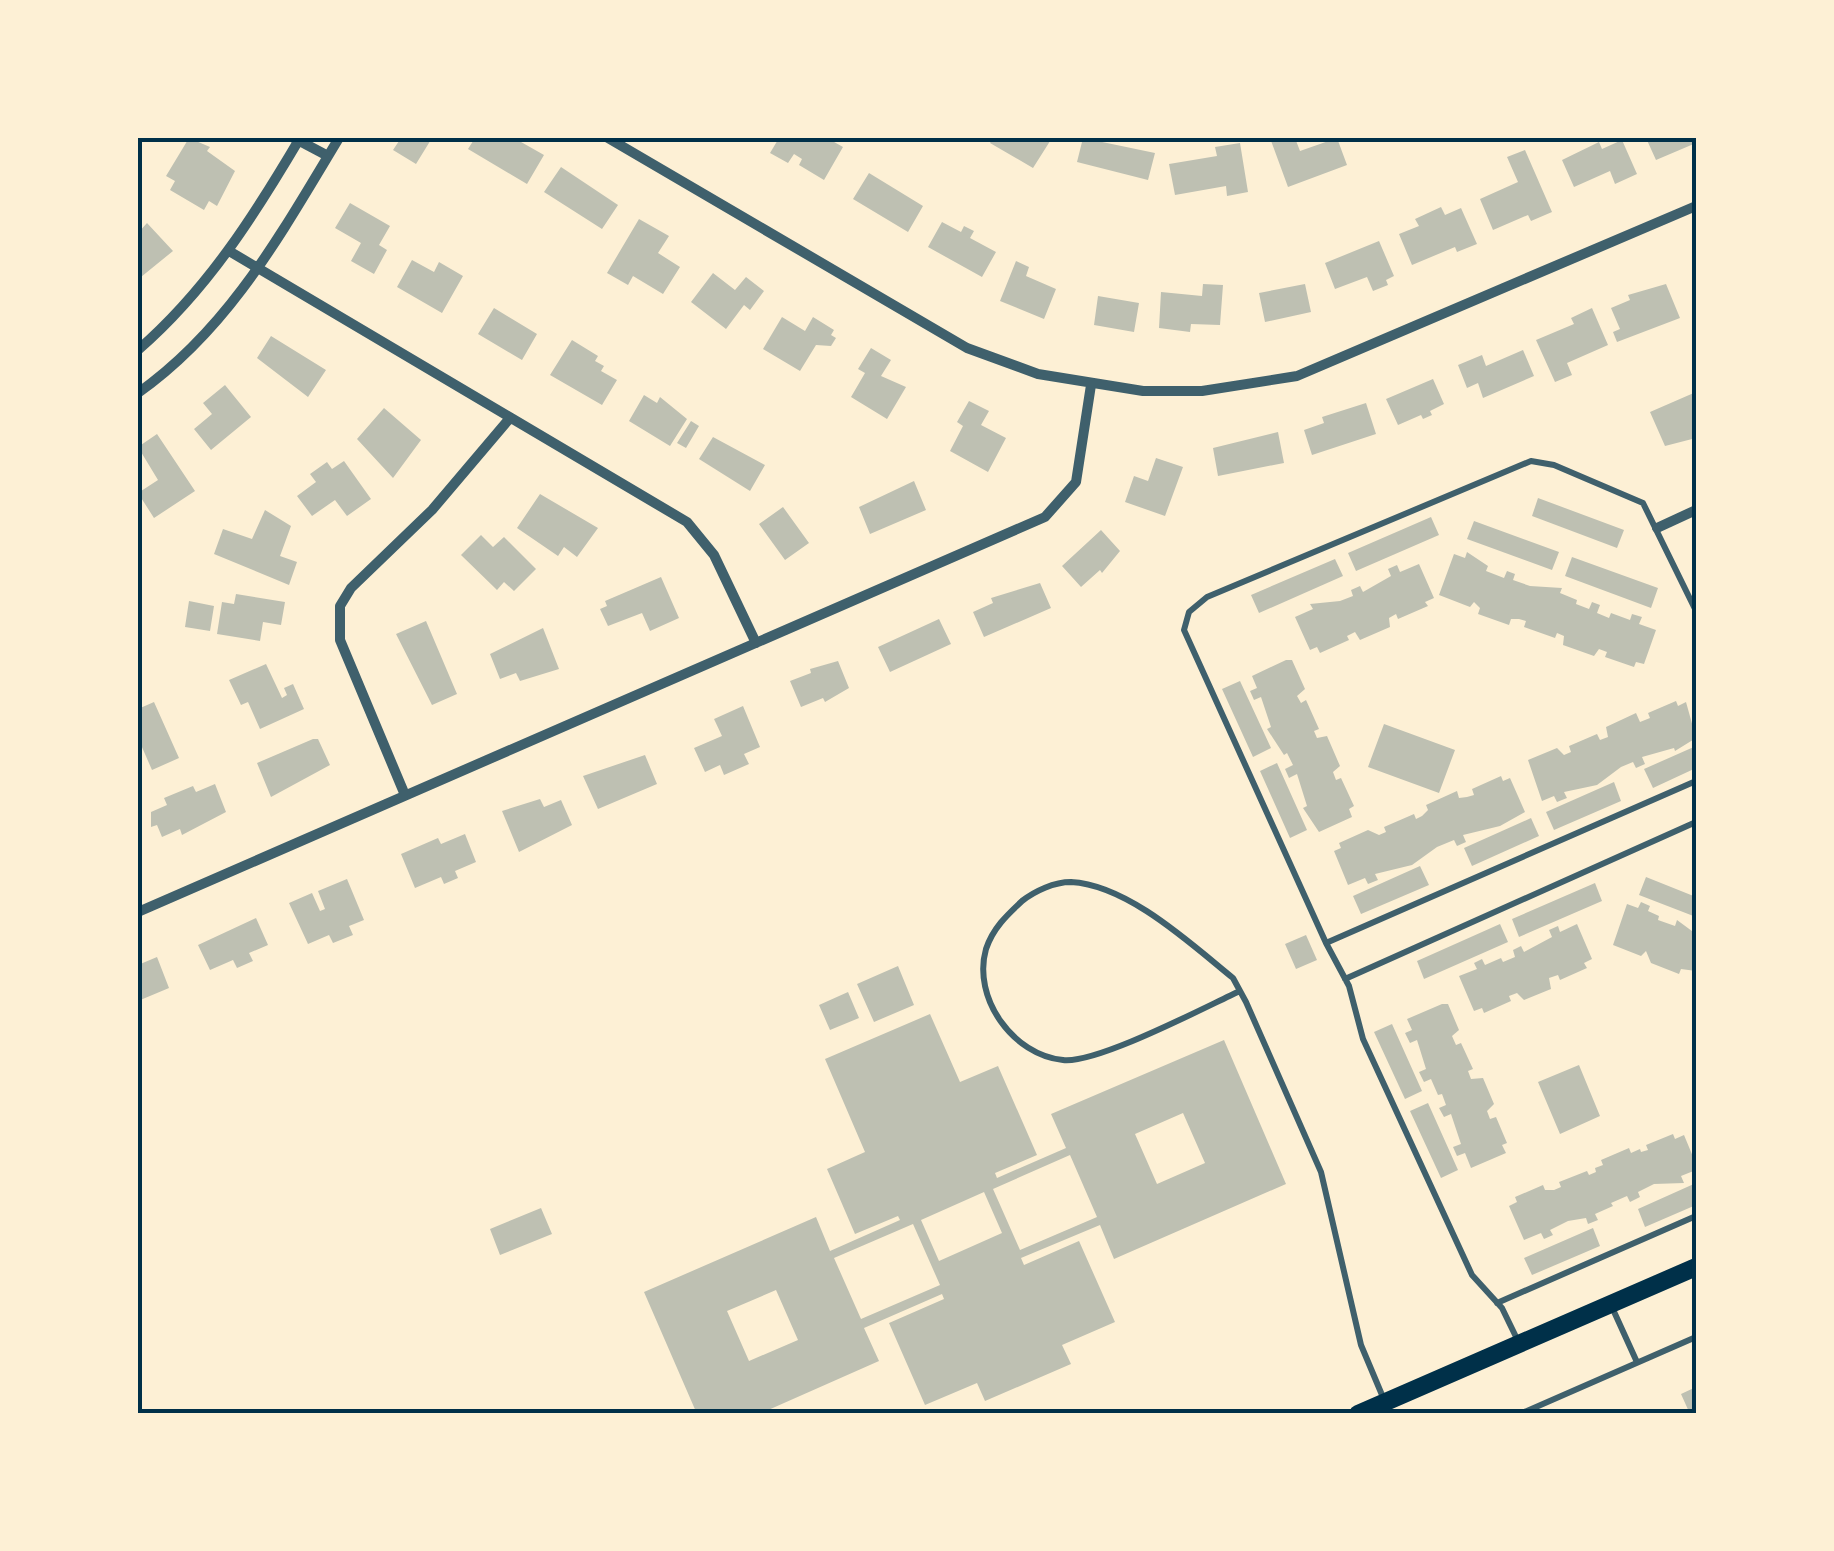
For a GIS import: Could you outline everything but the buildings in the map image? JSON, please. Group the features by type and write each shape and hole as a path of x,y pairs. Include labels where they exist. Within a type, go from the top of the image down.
{"main road":[{"path":"1358,1414 1387,1408 1520,1344 1696,1267"}],"street":[{"path":"138,350 197,294 230,250 298,138 328,156"},
{"path":"138,393 206,334 260,269 339,138"},
{"path":"608,138 967,348 1038,374 1143,391 1202,391 1297,376 1696,206"},
{"path":"230,250 687,522 714,555 756,643"},
{"path":"138,911 1044,517 1076,482 1091,385"},
{"path":"406,795 340,640 340,606 351,588 432,510 510,418"},
{"path":"1657,528 1696,510"}],"lane":[{"path":"1520,1344 1497,1303 1472,1276 1444,1219 1363,1040 1345,979 1197,666 1184,630 1189,612 1207,598 1531,461 1554,466 1643,503 1696,611"},
{"path":"1326,943 1696,781"},
{"path":"1345,979 1696,822"},
{"path":"1240,991 1102,1052 1065,1061 1028,1048 1002,1025 984,990 986,951 1000,921 1034,891 1070,882 1106,892 1164,921 1233,978 1240,991 1321,1172 1361,1345 1387,1408"},
{"path":"1497,1303 1696,1216"},
{"path":"1610,1304 1636,1360"},
{"path":"1520,1414 1696,1337"}]}
